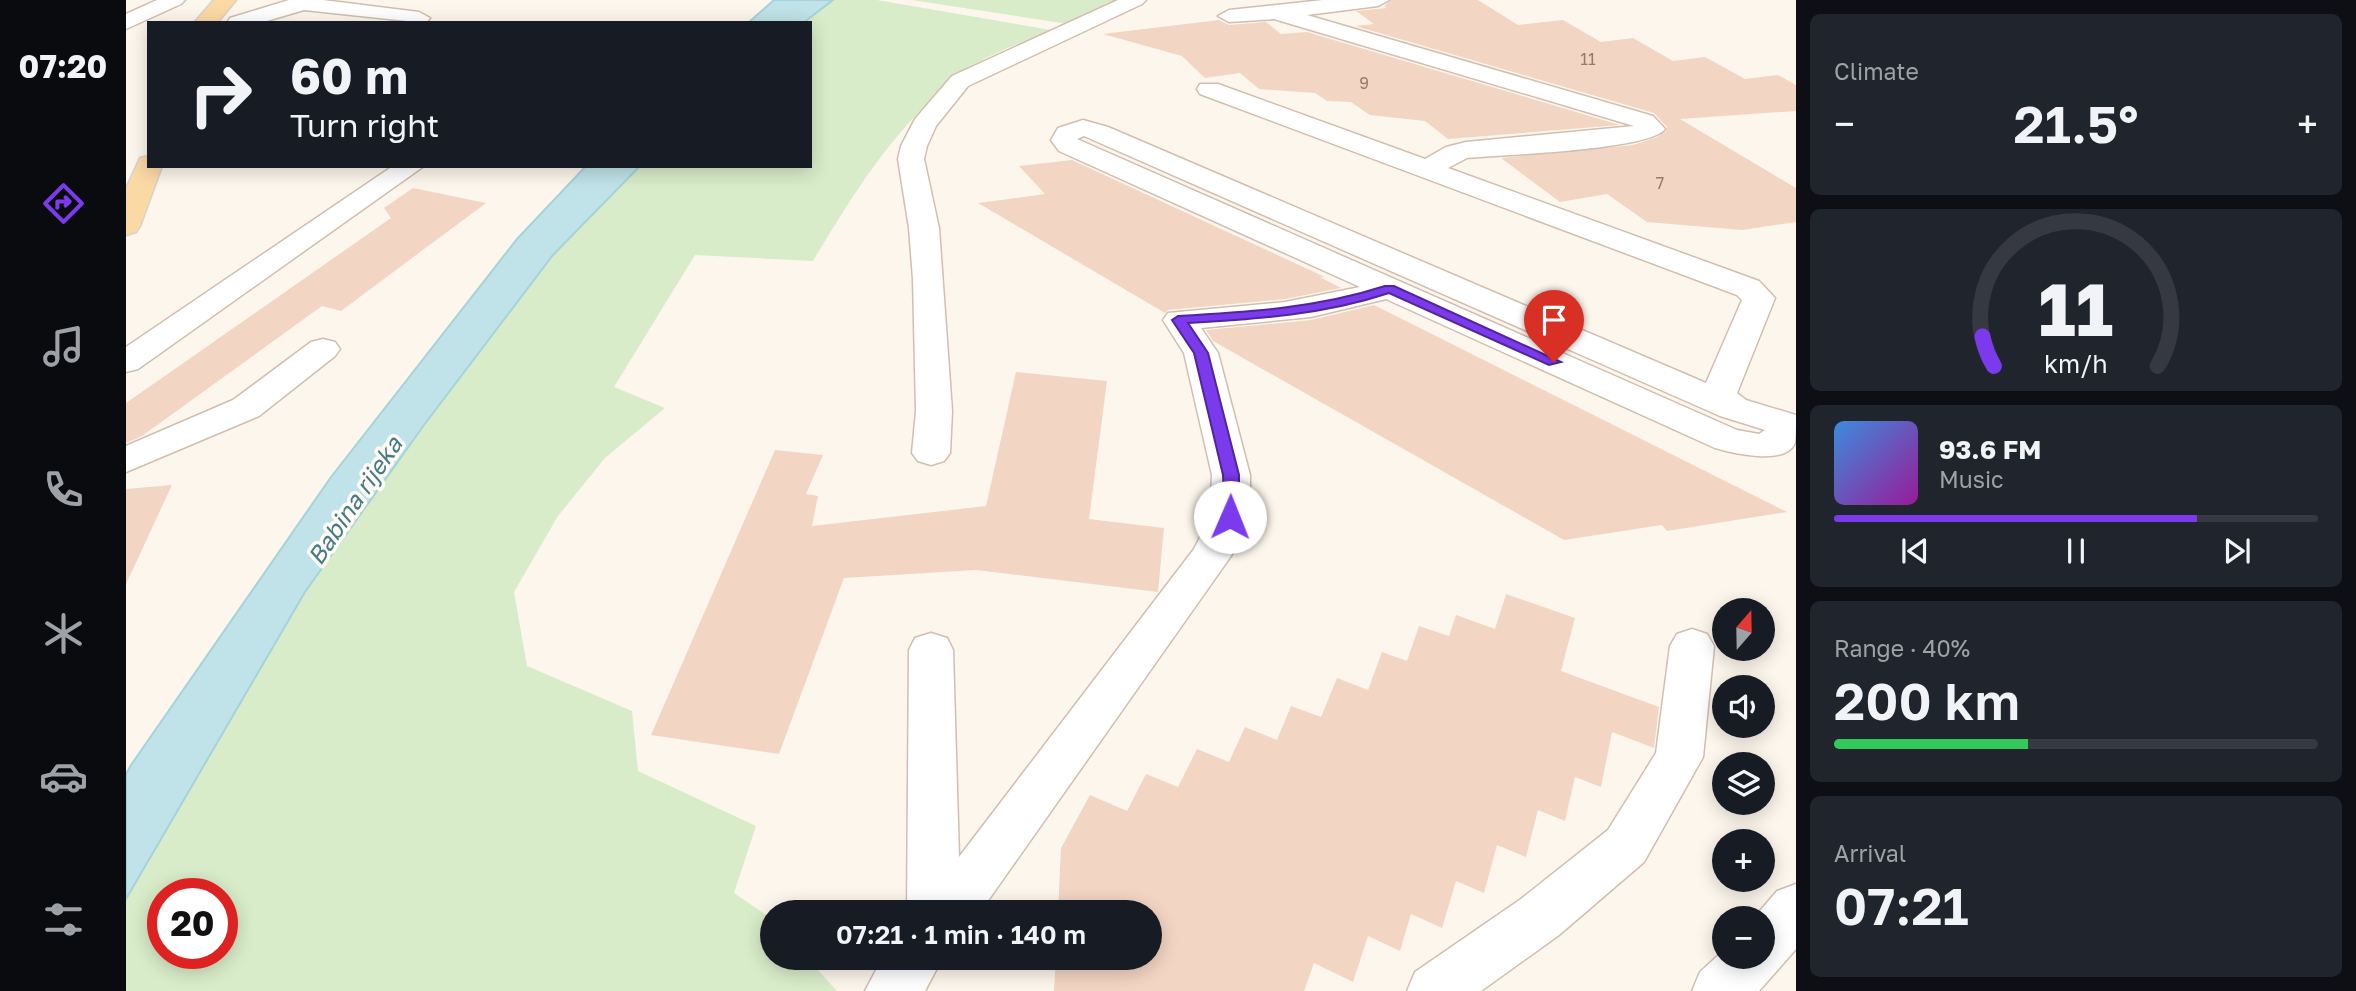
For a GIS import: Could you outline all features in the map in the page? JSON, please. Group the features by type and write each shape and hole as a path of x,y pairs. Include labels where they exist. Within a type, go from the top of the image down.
{"main road":[{"path":"207,21 225,0"},
{"path":"126,226 148,168"}],"street":[{"path":"126,22 174,0"},
{"path":"931,453 934,411 928,279 924,228 911,159 914,146 924,124 960,82 988,66 1135,0"},
{"path":"1229,16 1378,0"},
{"path":"244,21 285,6 304,4 419,18"},
{"path":"1275,12 1585,102 1644,121 1651,129 1623,137 1466,150 1455,153 1429,168"},
{"path":"1209,89 1748,288 1759,298 1718,396 1732,408"},
{"path":"1074,130 1099,132 1732,408 1791,426 1779,440 1760,446 1728,440 1068,145 1064,140 1067,133 1074,130"},
{"path":"126,362 408,168"},
{"path":"958,900 1211,556 1230,517 1231,475 1201,353 1178,320 1276,314 1350,302 1389,288"},
{"path":"126,460 246,408 323,349"},
{"path":"1435,991 1540,917 1626,846 1679,757 1692,646"},
{"path":"931,650 934,900"},
{"path":"1775,933 1796,908"},
{"path":"1720,991 1743,969"},
{"path":"893,991 907,970"}],"green space":[{"path":"833,0 877,0 1051,30 977,63 921,110 863,182 813,261 695,255 614,387 665,408 605,458 558,516 514,592 527,666 632,711 638,771 756,826 734,893 760,911 760,970 818,970 837,991 126,991 126,899 305,592 424,425 553,255 638,168 812,168 812,21 806,21"},
{"path":"912,0 1132,0 1068,24"}],"water":[{"path":"774,0 833,0 806,21 750,21"},
{"name":"Babina rijeka","path":"584,168 638,168 553,255 424,425 305,592 126,899 126,774 131,765 331,477 517,239"}],"building":[{"path":"1391,0 1478,0 1518,25 1563,20 1601,42 1633,38 1673,61 1705,57 1745,79 1778,75 1796,85 1796,111 1680,119 1796,188 1796,222 1742,230 1647,222 1607,194 1560,202 1501,158 1633,145 1655,138 1666,131 1667,127 1654,113 1355,26 1374,24 1356,11 1387,8 1384,6"},
{"path":"1219,20 1229,25 1266,22 1281,34 1307,32 1620,125 1448,139 1425,121 1370,115 1351,102 1327,101 1315,93 1259,89 1240,73 1205,78 1182,56 1103,34"},
{"path":"1072,160 1325,277 1320,277 1341,288 1285,299 1168,310 1165,313 978,203 1045,194 1019,166"},
{"path":"413,188 486,203 341,311 322,306 142,436 126,443 126,403 391,218 384,208"},
{"path":"1374,305 1787,512 1667,531 1662,525 1564,540 1213,341 1206,330 1311,320"},
{"path":"1016,372 1107,381 1089,519 1164,528 1158,592 976,570 844,578 779,754 651,735 775,450 823,455 806,494 818,496 812,526 986,506"},
{"path":"172,485 126,584 126,489"},
{"path":"1506,594 1575,618 1561,671 1659,707 1654,748 1612,732 1601,787 1575,777 1565,821 1538,810 1526,857 1497,845 1484,893 1456,881 1442,928 1411,914 1400,951 1368,936 1353,982 1314,963 1304,991 1054,991 1055,970 1162,970 1162,900 1059,900 1061,848 1090,795 1127,811 1146,774 1178,787 1197,749 1229,762 1245,727 1277,740 1291,706 1321,717 1337,678 1368,690 1382,652 1407,661 1419,626 1449,636 1456,615 1495,629"}],"route":[{"path":"1230,517 1231,475 1201,353 1178,320 1276,314 1350,302 1389,288 1554,362"}]}
